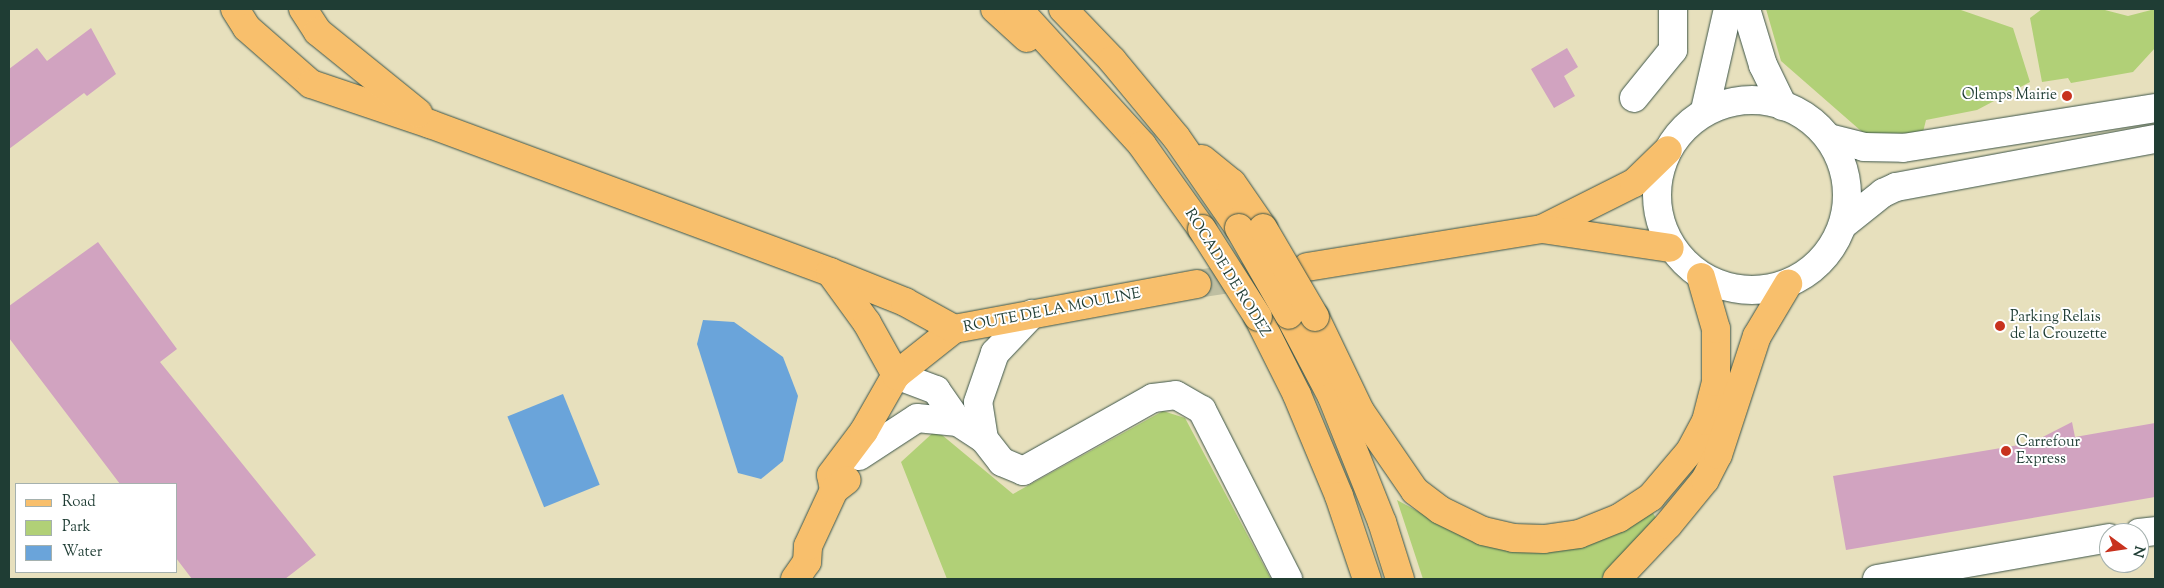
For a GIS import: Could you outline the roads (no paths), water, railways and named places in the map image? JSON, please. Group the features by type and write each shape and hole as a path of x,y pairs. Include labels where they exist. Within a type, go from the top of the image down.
{"main road":[{"path":"235,9 247,28 311,84 430,124 830,272 905,302 954,329"},
{"path":"303,9 318,32 430,124"},
{"path":"995,9 1036,47 1096,91"},
{"name":"ROCADE DE RODEZ","path":"1018,9 1096,91 1142,145 1202,229 1258,317 1296,395 1339,496 1367,579"},
{"name":"ROCADE DE RODEZ","path":"1063,9 1112,60 1251,228 1302,316 1313,357 1356,452 1400,579"},
{"path":"1306,267 1542,229 1634,183 1668,150"},
{"path":"1542,229 1670,248"},
{"path":"830,272 867,323 896,375"},
{"path":"1302,316 1360,411 1415,491 1440,510 1483,531 1513,538 1544,539 1580,534 1618,518 1656,492 1690,451 1706,420 1716,382 1716,329 1701,277"},
{"name":"ROUTE DE LA MOULINE","path":"795,579 807,562 808,546 834,490 847,480 861,443 896,375 954,329 1197,284"},
{"path":"1617,579 1668,526 1705,480 1718,455 1757,336 1788,284"},
{"name":"ROUTE DE LA MOULINE","path":"784,579 790,556 808,546"}],"street":[{"path":"1634,98 1673,50 1673,9"},
{"path":"1705,110 1728,9"},
{"path":"1746,9 1763,65 1783,106"},
{"path":"1844,224 1847,201 1844,168 1829,138 1808,119 1783,106 1761,100 1738,101 1705,110 1688,124 1668,150 1658,177 1656,200 1670,248 1701,277 1742,290 1772,288 1788,284 1820,262 1844,224 1883,193 1896,188 2155,140"},
{"path":"1829,138 1864,147 1903,148 2155,108"},
{"path":"984,439 978,402 995,353 1032,314"},
{"path":"896,375 936,390 958,422 984,439 1002,462 1023,471 1153,398 1176,395 1202,410 1288,579"},
{"path":"861,443 917,418 958,422"},
{"path":"1877,579 2099,540"}],"water":[{"path":"703,320 734,322 783,357 798,396 783,461 761,479 738,473 697,344"},
{"path":"563,394 600,485 544,507 507,416"}],"tunnel":[{"path":"1197,284 1288,270"}],"place":[{"name":"Olemps Mairie","path":"2067,96"},
{"name":"Parking Relais de la Crouzette","path":"2000,326"},
{"name":"Carrefour Express","path":"2006,451"}]}
